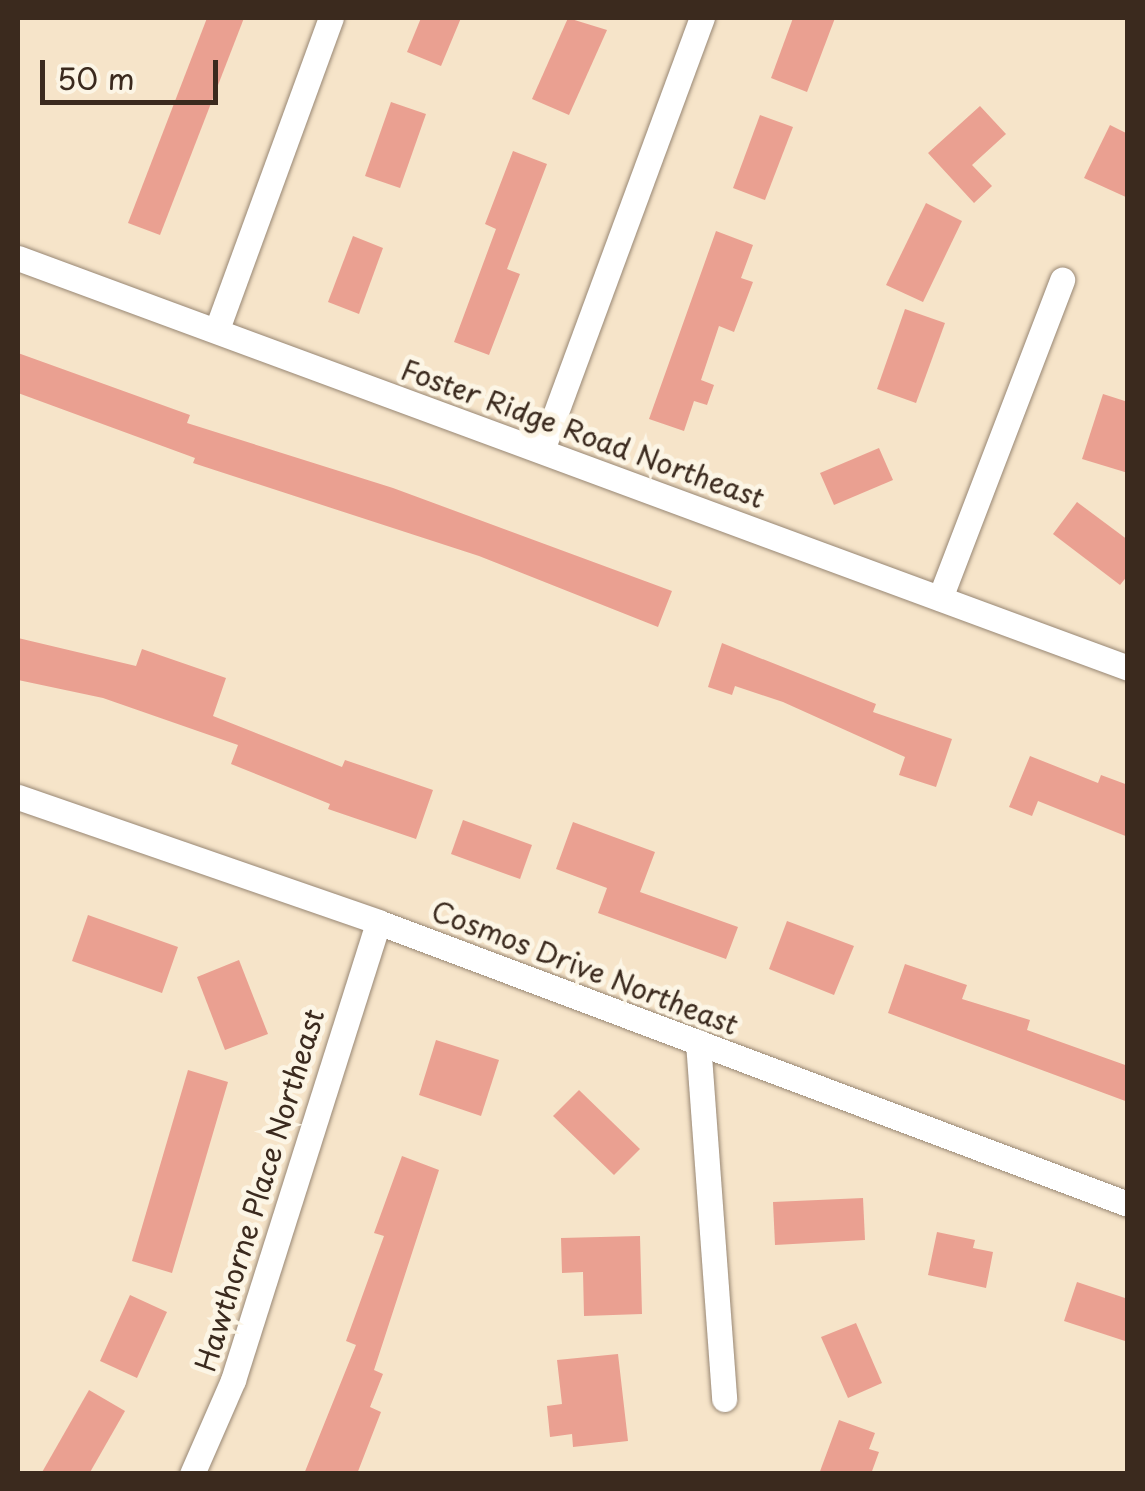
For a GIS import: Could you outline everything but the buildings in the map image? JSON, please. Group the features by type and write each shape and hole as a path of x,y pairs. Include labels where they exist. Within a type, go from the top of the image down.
{"street":[{"path":"217,329 331,18"},
{"path":"542,450 702,18"},
{"name":"Foster Ridge Road Northeast","path":"18,258 1128,668"},
{"path":"940,598 1062,280"},
{"name":"Cosmos Drive Northeast","path":"18,797 378,922 1128,1204"},
{"name":"Hawthorne Place Northeast","path":"192,1474 233,1380 378,922"},
{"path":"698,1042 724,1399"}]}
